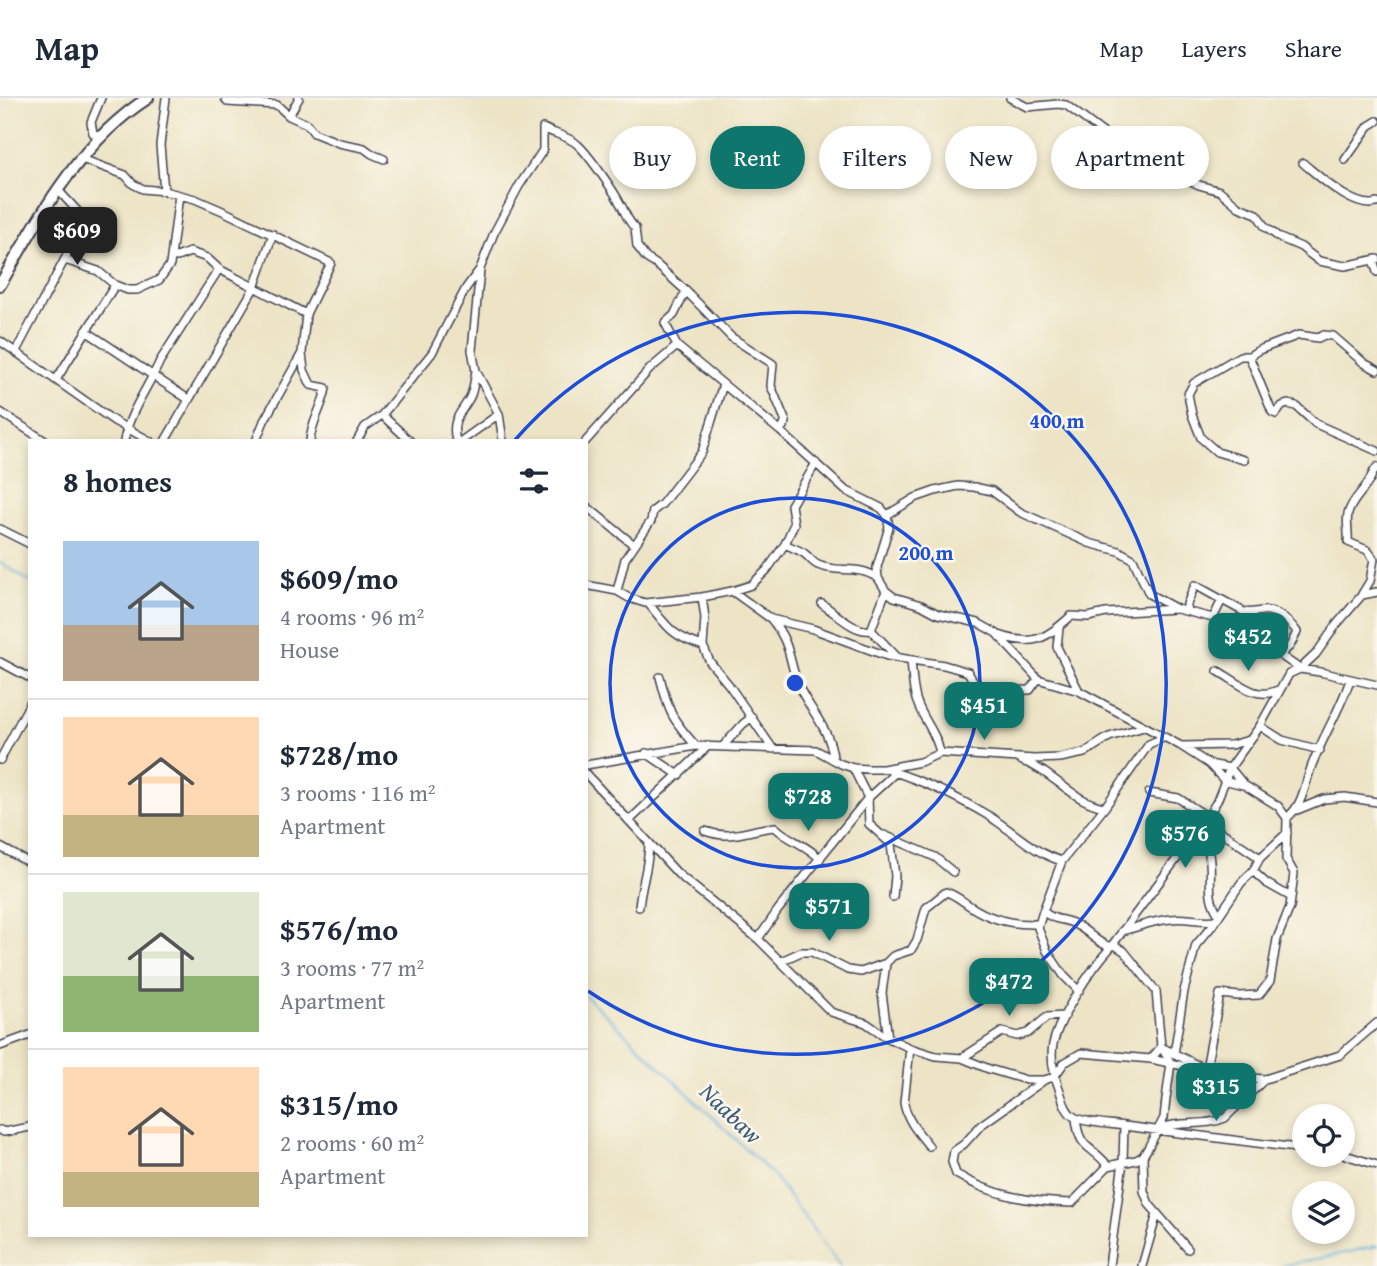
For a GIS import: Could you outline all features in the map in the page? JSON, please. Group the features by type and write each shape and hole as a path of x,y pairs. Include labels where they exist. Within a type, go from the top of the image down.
{"highway":[{"path":"0,285 79,158 100,136 148,98"}],"street":[{"path":"100,136 93,133 91,122 101,98"},
{"path":"164,191 160,145 166,98"},
{"path":"225,98 227,102 277,105 289,116 307,124 314,133 339,143 364,148 384,159"},
{"path":"289,116 299,98"},
{"path":"1010,98 1027,107 1066,105 1106,135 1125,143 1145,163 1220,191 1239,206 1257,214 1265,227 1280,238 1301,247 1319,261 1345,266 1375,259 1377,272"},
{"path":"1345,160 1369,126 1377,121"},
{"path":"358,439 365,427 382,415 426,361 466,288 480,269 494,233 519,186 543,150 543,128 557,136 569,138 580,146 621,204 626,219 635,228 637,246 646,258 686,291 731,337 773,364 771,386 786,422 780,431"},
{"path":"79,158 125,175 139,187 164,191 215,207 331,263 306,314 302,353 304,370 311,385 326,388 314,418 310,439"},
{"path":"1303,163 1325,182 1361,204 1377,203"},
{"path":"16,351 65,260 83,219 58,190"},
{"path":"65,260 98,271 115,285 128,290 137,290 159,281 170,265 179,195"},
{"path":"166,439 254,288 273,234"},
{"path":"171,256 177,257 190,252 207,258 219,269 306,314"},
{"path":"124,439 125,427 165,353 219,269"},
{"path":"480,269 472,350 477,371 499,414 503,439"},
{"path":"56,380 115,285"},
{"path":"686,291 674,315 665,323 677,346 780,431 845,490 881,508 887,515 889,527 877,567 878,578"},
{"path":"86,331 188,399"},
{"path":"1244,460 1217,452 1201,438 1192,415 1188,394 1194,383 1240,356 1249,356 1299,334 1318,338 1324,335 1333,336 1364,363 1377,370"},
{"path":"0,341 146,439"},
{"path":"588,439 650,369 677,346"},
{"path":"257,439 302,353"},
{"path":"1249,356 1272,412 1276,414 1288,404 1296,406 1317,424 1377,451"},
{"path":"457,439 453,429 459,414 471,397 477,371"},
{"path":"617,591 625,559 651,521 653,511 662,504 702,452 723,384"},
{"path":"0,412 43,439"},
{"path":"461,439 499,414"},
{"path":"382,415 408,439"},
{"path":"588,586 617,591 629,598 648,603 702,597 751,585 767,570 785,544 794,524 791,505 816,463"},
{"path":"1300,670 1324,645 1370,581 1374,559 1367,550 1348,542 1350,528 1347,522 1348,512 1377,467"},
{"path":"887,515 915,498 935,491 958,486 992,491 1020,512 1089,543 1119,551 1133,559 1149,594 1177,610"},
{"path":"588,508 634,545"},
{"path":"0,529 28,543"},
{"path":"785,544 804,552 815,565 868,571 878,578 886,591 894,597 921,605 938,614 978,623 996,633 1026,642 1047,636 1071,616 1088,617 1106,612 1187,611 1213,618 1239,640 1280,655 1300,670"},
{"path":"1187,611 1187,604 1195,586 1252,614 1272,612 1293,625 1297,632 1290,646 1280,655"},
{"path":"732,591 771,619 783,634 799,688 821,723 833,758"},
{"path":"871,630 886,591"},
{"path":"1362,594 1377,592"},
{"path":"702,597 705,618 703,646 710,662 773,749"},
{"path":"1213,618 1222,600"},
{"path":"648,603 670,631 680,638 703,646"},
{"path":"822,604 855,628 871,630"},
{"path":"1239,640 1252,614"},
{"path":"771,619 813,629 898,659 944,665 968,672 977,688 984,691 1030,690 1038,678"},
{"path":"1059,628 1057,647 1079,691"},
{"path":"871,630 898,659"},
{"path":"996,633 1038,678 1079,691 1181,746 1209,764 1224,780 1244,785 1278,806 1287,818 1286,859 1294,873 1290,907 1278,939 1272,975 1259,995 1220,994 1206,1069"},
{"path":"911,661 914,692 938,742 940,753"},
{"path":"0,662 28,677"},
{"path":"1292,1147 1076,1118 1066,1109 1054,1077 1053,1043 1093,967 1205,820 1230,768 1260,726 1289,674 1300,670 1320,671 1377,685"},
{"path":"1218,671 1257,694 1268,695 1279,690"},
{"path":"660,677 668,710 696,746"},
{"path":"1295,811 1306,790 1311,766 1337,716 1350,680"},
{"path":"0,760 28,706"},
{"path":"723,746 743,723 752,717"},
{"path":"1260,726 1282,740 1320,750"},
{"path":"588,765 696,746 816,750 853,768 883,769 919,762 940,753 1011,758 1073,757 1109,737 1144,727"},
{"path":"1080,991 1064,976 1047,951 1039,934 1038,924 1042,911 1062,861 1105,807 1149,744 1163,737"},
{"path":"1181,746 1231,746 1250,740"},
{"path":"629,821 708,746"},
{"path":"646,753 679,775"},
{"path":"1011,758 1035,765 1085,802 1105,807"},
{"path":"1209,764 1230,768 1244,785"},
{"path":"853,768 868,798 869,824 891,844 895,876 893,897"},
{"path":"883,769 936,787 990,817 1035,848 1062,861"},
{"path":"758,939 868,798 895,773"},
{"path":"588,776 678,874 758,939 831,1012 866,1023 888,1038 910,1048 936,1056 962,1058 1026,1080 1054,1077 1064,1063 1081,1054 1151,1059 1234,1077 1265,1079 1340,1055 1377,1023"},
{"path":"1149,793 1178,799 1260,858"},
{"path":"1287,818 1295,811 1324,799 1345,797 1377,802"},
{"path":"1205,820 1210,859 1210,894 1218,917"},
{"path":"705,831 730,836 775,827 794,843 813,851 820,859"},
{"path":"1174,1054 1184,991 1196,945 1260,858 1288,832"},
{"path":"879,833 896,838 935,857 953,872"},
{"path":"639,907 641,883 649,865 649,843"},
{"path":"0,847 28,862"},
{"path":"1253,871 1266,883 1291,897"},
{"path":"781,961 812,952 848,970 871,970 886,963 893,956 911,950 917,940 926,908 946,892 1001,921 1016,925 1038,924"},
{"path":"1042,911 1050,918 1079,926 1098,943 1112,945 1124,951 1156,991 1161,1047 1171,1063 1164,1118 1143,1156 1144,1191 1149,1204 1188,1249"},
{"path":"1122,931 1157,920 1174,918 1202,922 1218,917"},
{"path":"886,963 882,993 888,1038"},
{"path":"962,1058 1002,1032 1017,1035 1028,1033 1047,1017 1065,1016"},
{"path":"0,1046 28,1036"},
{"path":"1161,1047 1216,1073 1237,1091 1240,1103"},
{"path":"1151,1059 1161,1047"},
{"path":"910,1048 905,1111 929,1146"},
{"path":"1157,1129 1181,1122 1217,1122 1225,1118 1265,1079"},
{"path":"1044,1080 981,1125 954,1151 952,1162 956,1174 982,1188 1023,1199 1072,1203 1108,1167 1123,1162 1129,1163 1143,1156"},
{"path":"1076,1118 1082,1142 1099,1155 1108,1167"},
{"path":"1109,1266 1123,1162 1124,1126"},
{"path":"0,1130 4,1132 28,1127"},
{"path":"1355,1158 1377,1165"},
{"path":"1142,1266 1157,1214"}],"waterway":[{"name":"Naabaw","path":"0,562 28,581"},
{"name":"Naabaw","path":"588,998 774,1176 840,1266"},
{"path":"1283,1266 1377,1246"}]}
